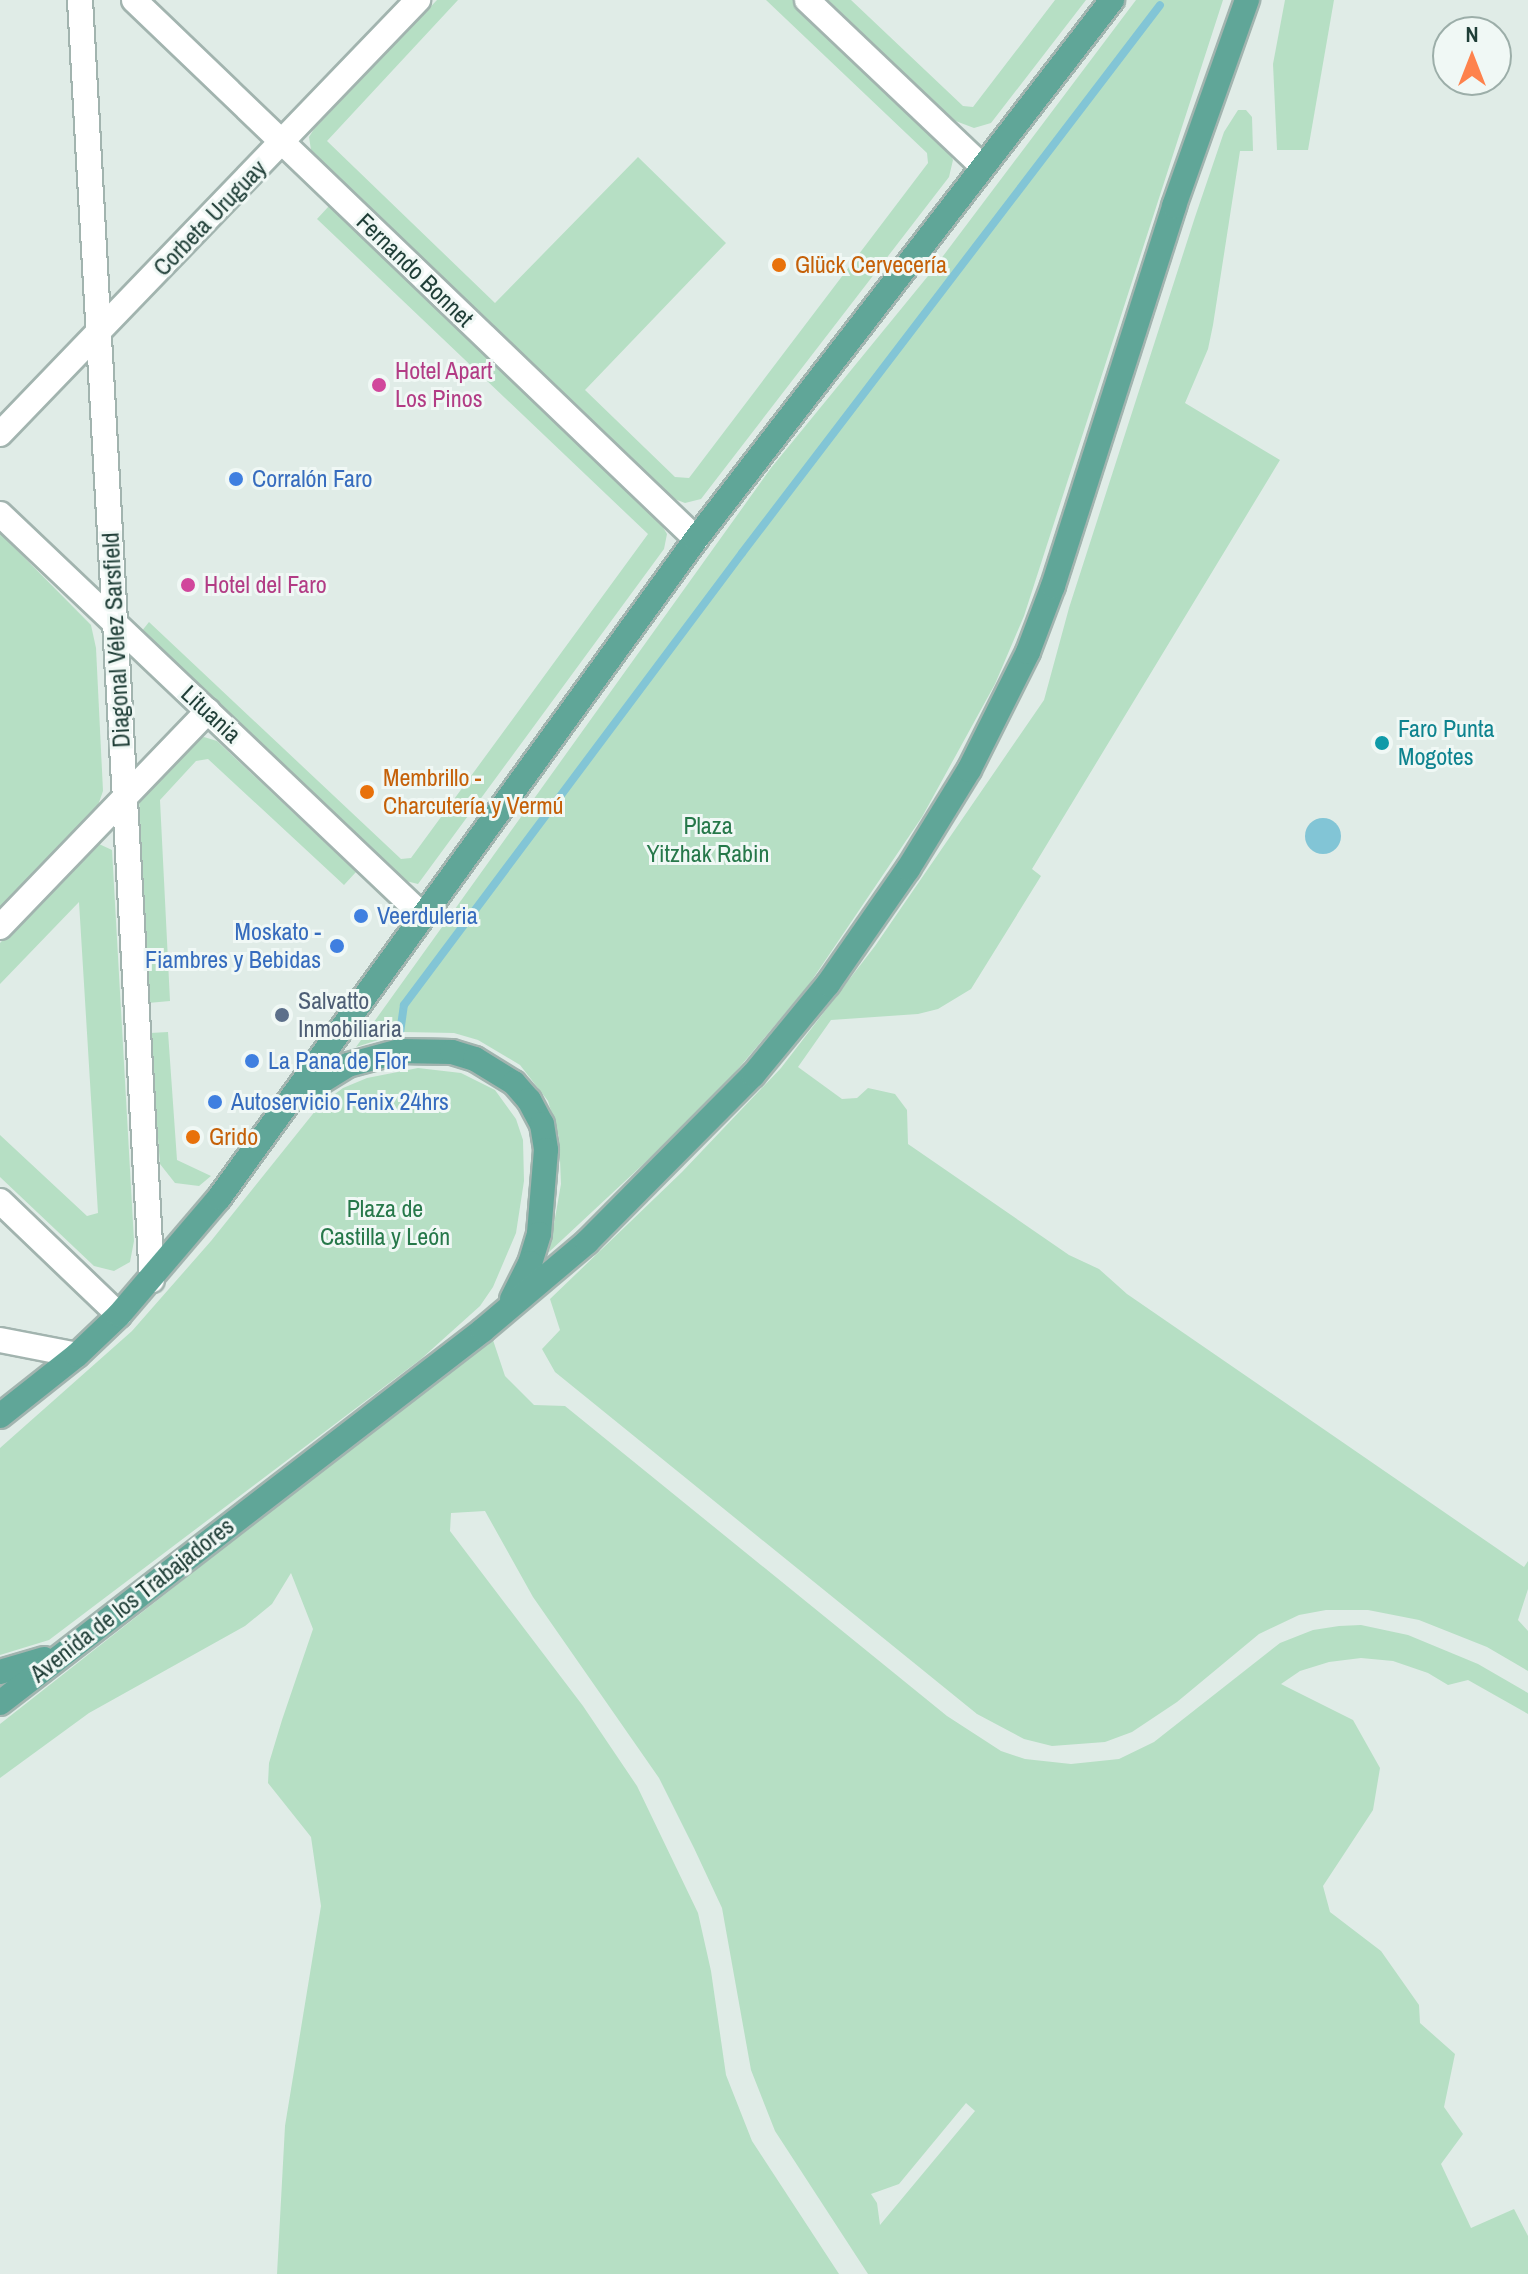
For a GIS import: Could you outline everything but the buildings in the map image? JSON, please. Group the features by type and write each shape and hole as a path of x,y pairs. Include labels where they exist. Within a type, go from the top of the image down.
{"main road":[{"path":"0,1416 77,1355 119,1315 219,1198 421,914 696,539 1112,0"},
{"name":"Avenida de los Trabajadores","path":"0,1703 507,1309 587,1242 753,1075 828,984 908,869 969,770 1028,652 1053,586 1174,206 1247,0"},
{"path":"284,1107 329,1074 373,1056 400,1051 452,1052 475,1059 514,1083 529,1100 542,1124 546,1150 539,1234 530,1263 507,1309"},
{"path":"0,1672 64,1651"}],"street":[{"name":"Diagonal Vélez Sarsfield","path":"80,0 152,1280"},
{"name":"Fernando Bonnet","path":"134,0 696,539"},
{"name":"Corbeta Uruguay","path":"0,434 418,0"},
{"path":"807,0 982,166"},
{"name":"Lituania","path":"0,514 421,914"},
{"path":"0,927 208,711"},
{"path":"0,1201 119,1315"},
{"path":"0,1340 77,1355"}],"green space":[{"path":"437,0 458,0 327,141 495,303 638,157 726,243 585,390 675,477 689,478 928,163 927,153 766,0 795,0 948,149 953,160 949,177 701,499 685,503 672,498 311,150 309,137 314,129"},
{"path":"828,0 851,0 963,106 973,107 1055,0 1086,0 991,123 974,128 953,120"},
{"name":"Plaza Yitzhak Rabin","path":"1136,0 1223,0 1024,616 995,684 922,817 808,986 711,1101 549,1252 561,1184 559,1137 548,1101 520,1065 478,1040 454,1033 404,1032 356,1047 771,468 928,276"},
{"path":"1285,0 1334,0 1308,150 1277,150 1273,64"},
{"path":"1238,110 1246,110 1252,117 1253,151 1240,151 1208,349 1185,403 1280,460 1032,869 1041,876 971,989 938,1009 918,1014 831,1020 798,1067 842,1099 857,1098 868,1088 895,1094 907,1110 908,1144 1069,1255 1099,1269 1127,1294 1524,1567 1528,1561 1528,1589 1518,1620 1528,1631 1528,1671 1487,1647 1419,1620 1368,1610 1326,1610 1299,1615 1259,1634 1177,1702 1132,1732 1105,1742 1052,1746 1024,1739 977,1714 555,1372 542,1349 560,1330 550,1299 682,1172 781,1068 875,946 1044,700 1069,608 1195,217 1224,132"},
{"path":"329,206 658,519 667,534 664,549 418,884 402,880 141,632 149,622 401,859 411,858 648,534 317,219"},
{"path":"0,533 91,625 96,648 103,791 96,811 0,909"},
{"path":"204,737 217,741 356,872 344,885 208,759 196,761 160,800 170,1001 148,1003 139,798 191,740"},
{"path":"99,844 112,850 134,1241 130,1262 114,1271 94,1266 0,1177 0,1135 87,1216 98,1213 79,902 0,984 0,943 88,849"},
{"path":"168,1032 177,1160 211,1176 199,1186 175,1183 160,1164 150,1033"},
{"name":"Plaza de Castilla y León","path":"418,1068 461,1073 495,1090 516,1119 523,1140 524,1181 516,1233 493,1287 480,1306 421,1359 49,1640 0,1655 0,1448 132,1331 211,1241 320,1105 343,1088 367,1078"},
{"path":"492,1337 505,1376 534,1405 565,1406 947,1716 1001,1751 1025,1759 1071,1764 1119,1759 1154,1742 1280,1643 1313,1630 1361,1625 1408,1635 1478,1664 1528,1693 1528,1714 1468,1680 1448,1685 1428,1673 1393,1661 1361,1658 1329,1662 1300,1671 1281,1684 1353,1720 1380,1768 1373,1810 1323,1886 1330,1912 1381,1951 1419,2005 1420,2023 1455,2054 1444,2107 1463,2134 1441,2164 1471,2228 1514,2209 1528,2236 1528,2274 868,2274 775,2131 751,2070 722,1908 659,1778 533,1597 485,1511 451,1513 450,1531 583,1706 637,1786 698,1913 711,1971 726,2075 752,2141 839,2274 277,2274 285,2126 321,1906 311,1837 268,1783 269,1763 313,1629 291,1573 272,1604 245,1626 89,1713 0,1778 0,1724","holes":["966,2103 975,2111 880,2225 877,2203 871,2194 899,2184"]}],"water":[{"path":"1323,818 1336,823 1341,836 1336,849 1323,854 1310,849 1305,836 1310,823"}],"waterway":[{"path":"400,1033 404,1005 742,553 1160,5"}],"place":[{"name":"Glück Cervecería","path":"779,265"},
{"name":"Hotel Apart Los Pinos","path":"379,385"},
{"name":"Corralón Faro","path":"236,479"},
{"name":"Hotel del Faro","path":"188,585"},
{"name":"Faro Punta Mogotes","path":"1382,743"},
{"name":"Membrillo - Charcutería y Vermú","path":"367,792"},
{"name":"Veerduleria","path":"361,916"},
{"name":"Moskato - Fiambres y Bebidas","path":"337,946"},
{"name":"Salvatto Inmobiliaria","path":"282,1015"},
{"name":"La Pana de Flor","path":"252,1061"},
{"name":"Autoservicio Fenix 24hrs","path":"215,1102"},
{"name":"Grido","path":"193,1137"}]}
